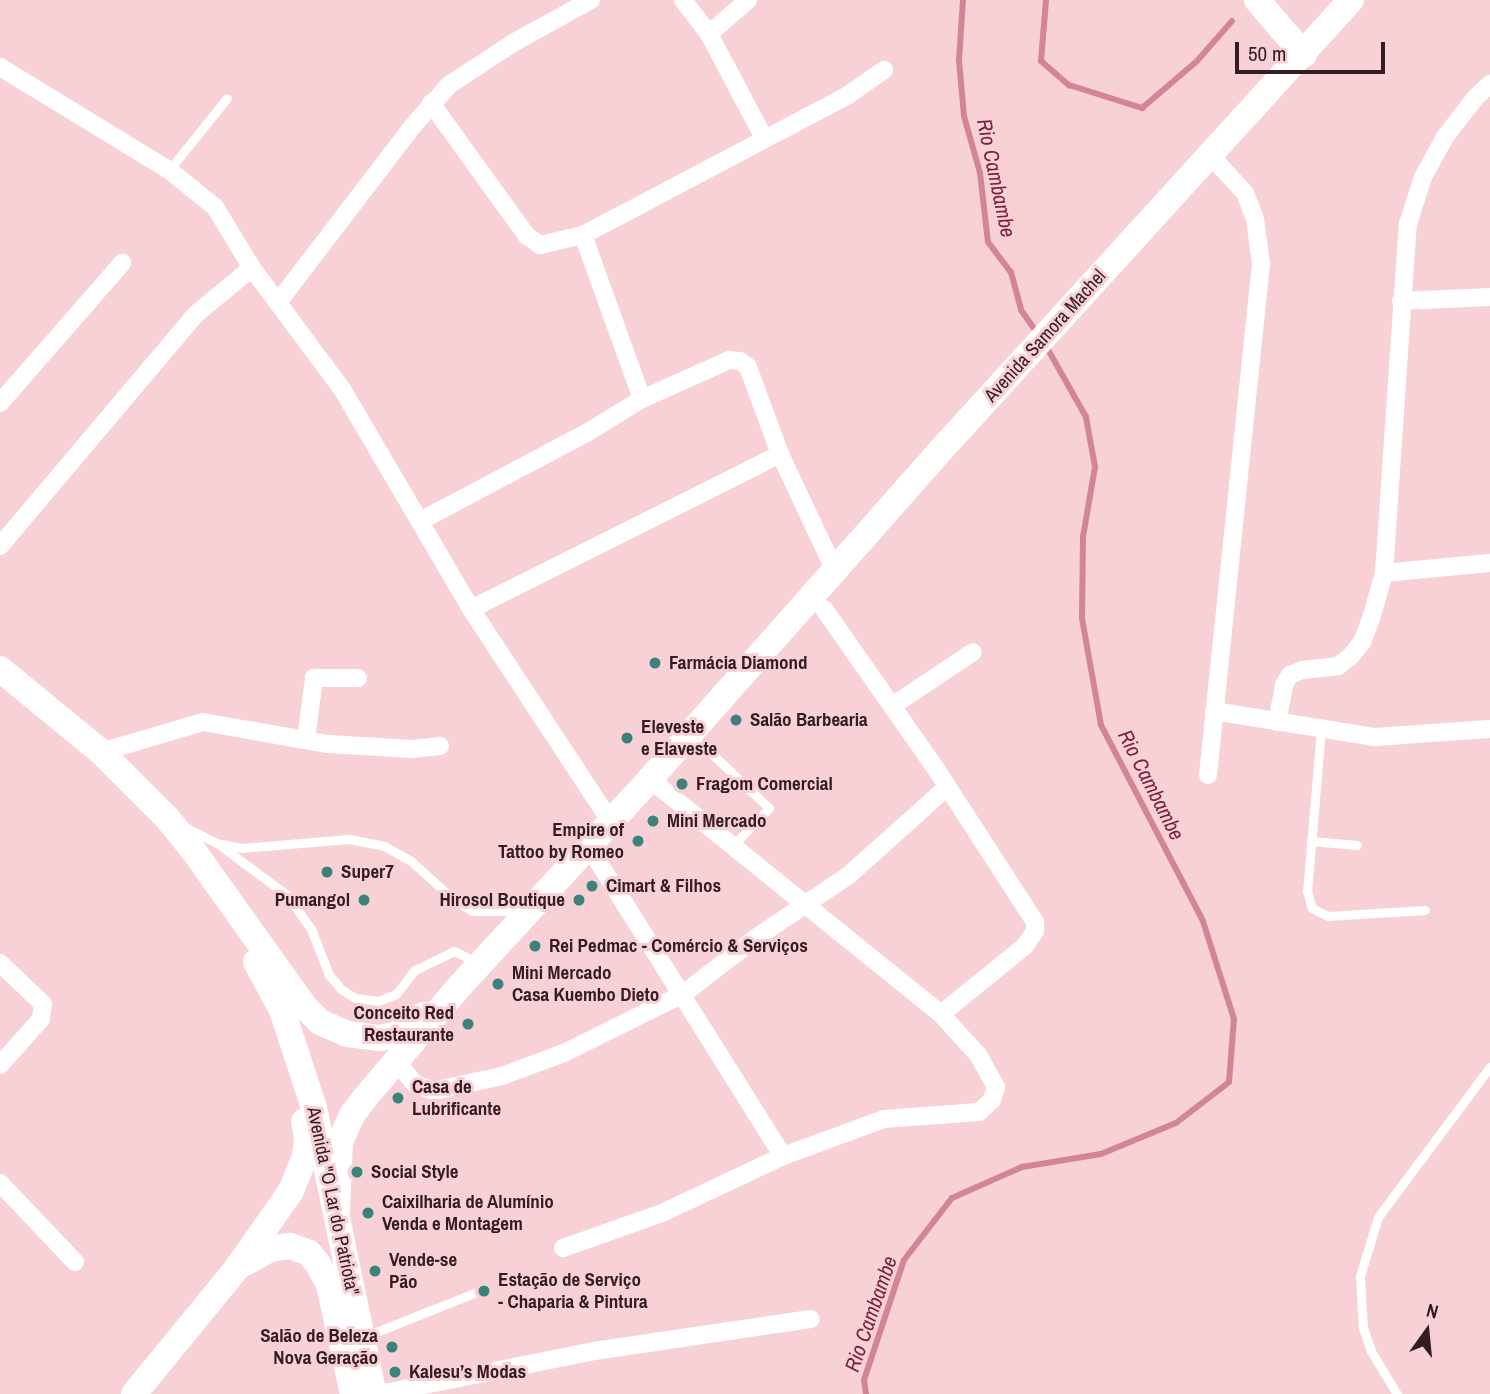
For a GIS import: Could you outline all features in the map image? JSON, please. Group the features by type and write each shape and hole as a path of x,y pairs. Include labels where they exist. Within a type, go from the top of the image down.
{"main road":[{"name":"Avenida Samora Machel","path":"458,988 533,910 952,438 1304,55 1351,0"},
{"path":"1264,7 1304,55"},
{"name":"Avenida \"O Lar do Patriota\"","path":"0,668 101,752 167,818 305,1007 320,1022 362,1038 395,1035 412,1026 458,988"},
{"name":"Avenida \"O Lar do Patriota\"","path":"216,883 282,1010 314,1108 362,1338 377,1394"},
{"path":"337,1210 340,1142 346,1127 363,1099 458,988"},
{"name":"Avenida \"O Lar do Patriota\"","path":"237,1268 291,1191 305,1156 307,1139 282,1010"},
{"name":"Avenida \"O Lar do Patriota\"","path":"237,1268 270,1249 280,1247 290,1246 309,1254 329,1285 353,1394"},
{"path":"134,1394 237,1268"}],"street":[{"path":"279,301 431,103 449,85 591,0"},
{"path":"683,0 709,34 764,138"},
{"path":"709,34 748,0"},
{"path":"0,67 169,170 215,207 252,268 342,389 422,520 471,609 611,822"},
{"path":"431,103 533,242 554,244 583,235 848,95 884,70"},
{"path":"1277,722 1284,685 1290,675 1338,666 1350,657 1362,642 1384,573 1408,224 1423,177 1445,137 1475,98 1490,84"},
{"path":"1208,775 1261,264 1255,219 1245,192 1211,156"},
{"path":"583,235 642,398"},
{"path":"0,402 122,263"},
{"path":"0,546 196,314 252,268"},
{"path":"1401,301 1490,298"},
{"path":"422,520 588,432 642,398 729,360 740,361 748,367 780,454 835,571"},
{"path":"471,609 780,454"},
{"path":"1384,573 1490,563"},
{"path":"824,609 947,787 1035,922 1035,931 1025,946 940,1014"},
{"path":"892,706 973,652"},
{"path":"306,740 314,678 358,678"},
{"path":"1214,711 1375,737 1490,729"},
{"path":"101,752 203,722 306,740 377,748 440,746"},
{"path":"563,1248 662,1213 783,1156 884,1119 979,1112 992,1100 996,1087 989,1071 940,1014 650,779"},
{"path":"397,1062 415,1084 433,1091 502,1076 564,1053 683,994 757,937 849,875 947,787"},
{"path":"589,847 783,1156"},
{"path":"0,963 43,1004 41,1019 0,1065"},
{"path":"0,1183 75,1262"},
{"path":"377,1394 594,1351 811,1319"}],"lane":[{"path":"169,170 227,98"},
{"path":"1321,729 1308,900 1318,914 1328,916 1425,910"},
{"path":"691,734 769,808 733,845"},
{"path":"167,818 217,843 287,895 311,929 329,975 341,989 355,998 378,1001 396,994 415,970 454,951 464,953 480,965"},
{"path":"217,843 241,848 349,839 384,846 411,861 453,899 472,911 533,910"},
{"path":"1311,841 1357,845"},
{"path":"1397,1394 1371,1351 1363,1328 1360,1276 1378,1216 1490,1067"},
{"path":"362,1338 474,1293"}],"waterway":[{"name":"Rio Cambambe","path":"963,0 959,60 964,116 980,173 988,242 1011,272 1021,310 1038,334"},
{"path":"1046,0 1041,61 1069,85 1142,108 1197,61 1232,21"},
{"name":"Rio Cambambe","path":"866,1394 864,1380 904,1260 952,1198 1022,1167 1101,1154 1176,1123 1229,1082 1234,1019 1203,921 1101,725 1082,618 1083,537 1095,467 1086,417 1046,346"}],"place":[{"name":"Farmácia Diamond","path":"655,663"},
{"name":"Salão Barbearia","path":"736,720"},
{"name":"Eleveste e Elaveste","path":"627,738"},
{"name":"Fragom Comercial","path":"682,784"},
{"name":"Mini Mercado","path":"653,821"},
{"name":"Empire of Tattoo by Romeo","path":"638,841"},
{"name":"Super7","path":"327,872"},
{"name":"Cimart & Filhos","path":"592,886"},
{"name":"Pumangol","path":"364,900"},
{"name":"Hirosol Boutique","path":"579,900"},
{"name":"Rei Pedmac - Comércio & Serviços","path":"535,946"},
{"name":"Mini Mercado Casa Kuembo Dieto","path":"498,984"},
{"name":"Conceito Red Restaurante","path":"468,1024"},
{"name":"Casa de Lubrificante","path":"398,1098"},
{"name":"Social Style","path":"357,1172"},
{"name":"Caixilharia de Alumínio Venda e Montagem","path":"368,1213"},
{"name":"Vende-se Pão","path":"375,1271"},
{"name":"Estação de Serviço - Chaparia & Pintura","path":"484,1291"},
{"name":"Salão de Beleza Nova Geração","path":"392,1347"},
{"name":"Kalesu’s Modas","path":"395,1372"}]}
